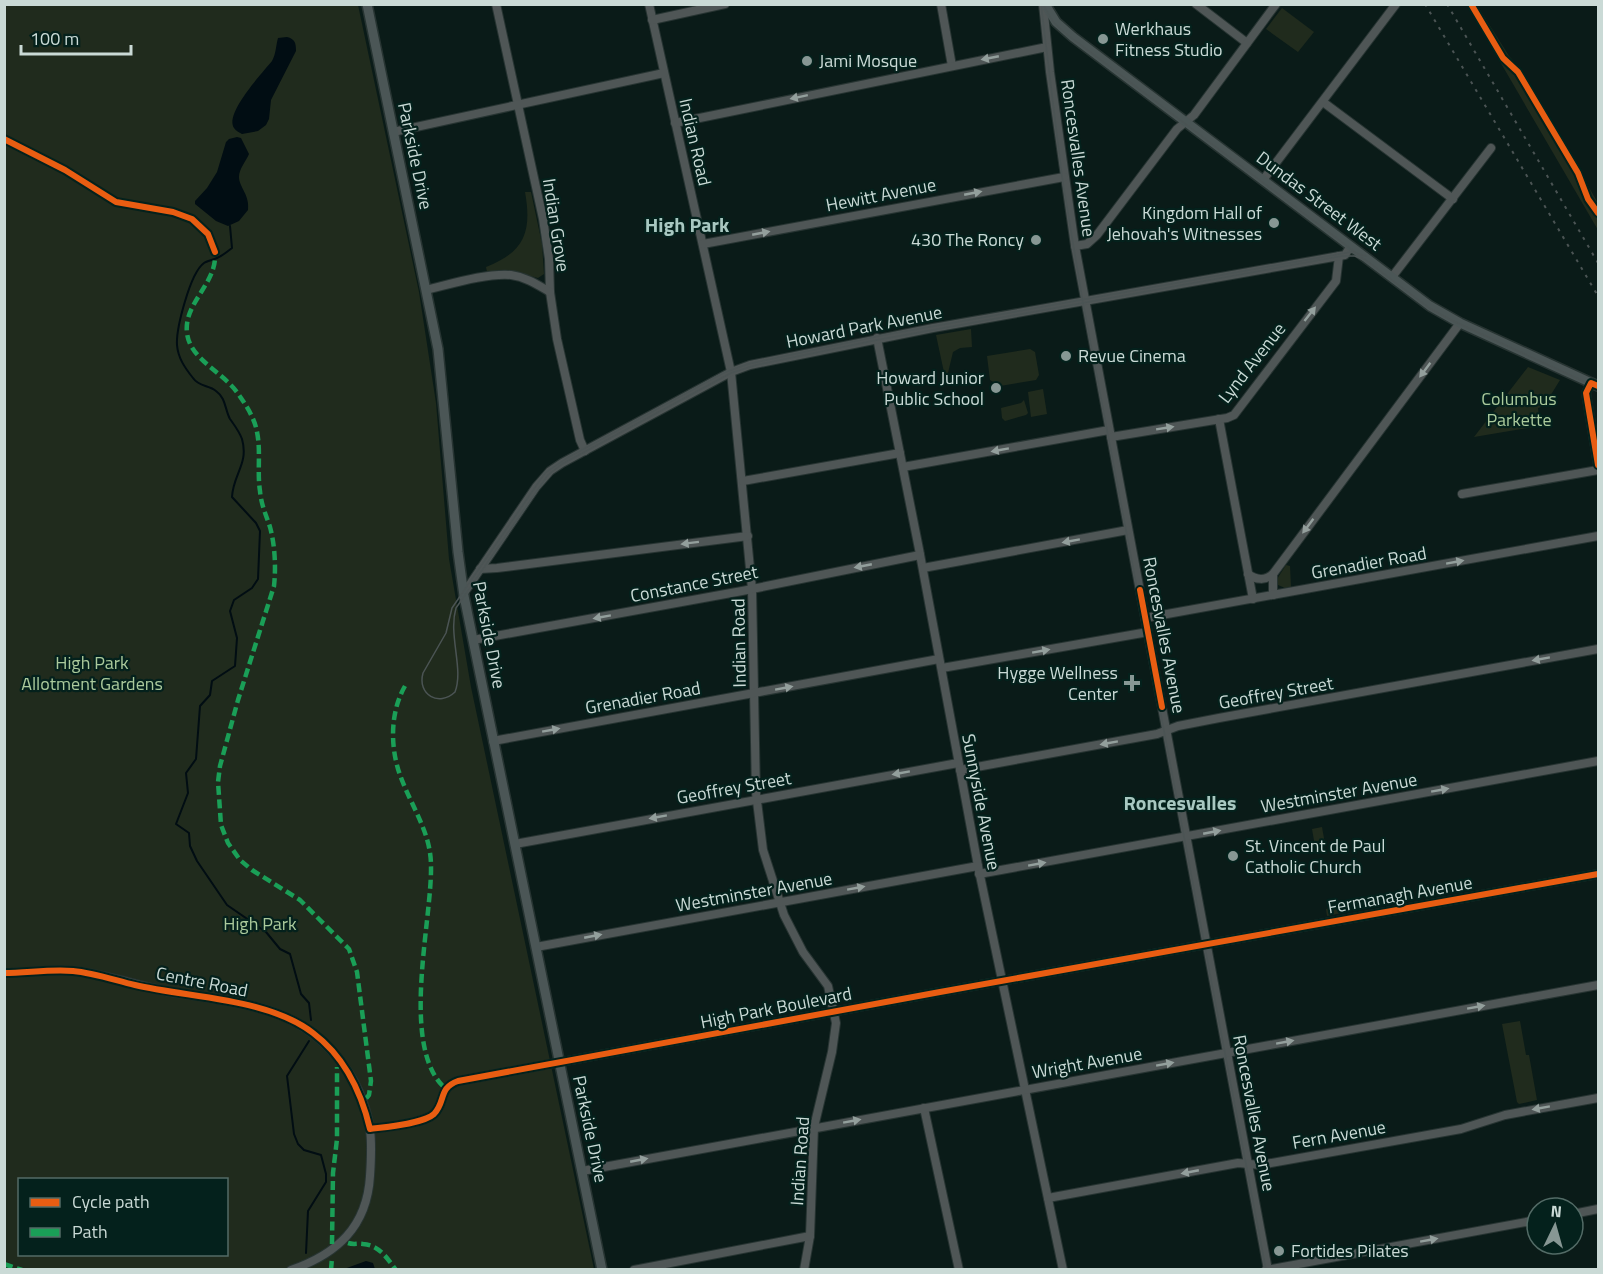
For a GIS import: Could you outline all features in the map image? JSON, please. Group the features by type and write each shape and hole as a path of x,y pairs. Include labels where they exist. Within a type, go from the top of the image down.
{"main road":[{"name":"Parkside Drive","path":"367,4 438,349 464,593 602,1269"},
{"name":"Dundas Street West","path":"1044,4 1062,28 1430,306 1460,323 1595,384"}],"street":[{"name":"Indian Grove","path":"496,4 547,240 550,292 559,350 580,440 585,451"},
{"name":"Indian Road","path":"649,4 731,372 752,589 757,800 763,850 778,902 797,941 828,986 837,1028 814,1127 810,1236 804,1269"},
{"path":"652,20 725,4"},
{"path":"941,4 951,66"},
{"name":"Roncesvalles Avenue","path":"1044,4 1047,47 1075,246 1267,1269"},
{"path":"1196,4 1247,43"},
{"path":"1075,246 1092,241 1177,129 1194,115 1276,4"},
{"path":"1263,180 1396,4"},
{"path":"675,123 1047,47"},
{"path":"393,132 664,73"},
{"path":"1323,102 1453,199"},
{"path":"1392,277 1491,148"},
{"name":"Hewitt Avenue","path":"703,244 1064,177"},
{"name":"Howard Park Avenue","path":"464,593 543,479 562,463 731,372 750,365 877,338 1345,255 1350,247"},
{"name":"Lynd Avenue","path":"1253,599 1219,419 1234,415 1336,281 1339,256"},
{"path":"426,290 494,276 511,275 528,280 550,292"},
{"path":"1248,574 1255,579 1264,579 1272,574 1460,323"},
{"name":"Sunnyside Avenue","path":"877,338 923,568 979,870 1063,1269"},
{"path":"1595,384 1586,393 1599,465"},
{"path":"903,467 1058,440 1219,419"},
{"path":"743,482 900,453"},
{"path":"1462,494 1599,470"},
{"path":"923,568 1128,530"},
{"path":"480,569 748,536"},
{"name":"Grenadier Road","path":"1145,618 1599,536"},
{"name":"Constance Street","path":"473,640 752,589 920,555"},
{"path":"1272,574 1273,595"},
{"path":"942,668 1148,632"},
{"name":"Geoffrey Street","path":"514,843 1166,732 1178,726 1599,649"},
{"name":"Grenadier Road","path":"494,741 939,659"},
{"name":"Westminster Avenue","path":"536,947 778,902 1186,837 1599,761"},
{"name":"Fermanagh Avenue","path":"1206,944 1599,874"},
{"name":"High Park Boulevard","path":"370,1129 428,1118 436,1111 446,1089 454,1083 1206,944"},
{"name":"Centre Road","path":"4,974 60,970 84,972 134,985 257,1008 290,1019 320,1038 346,1068 359,1092 370,1129 370,1176 367,1198 358,1221 343,1240 327,1254 293,1269"},
{"name":"Wright Avenue","path":"582,1171 1599,985"},
{"name":"Fern Avenue","path":"1048,1198 1228,1165 1260,1165 1461,1129 1505,1115 1599,1098"},
{"path":"924,1108 958,1269"},
{"path":"1267,1269 1525,1222"},
{"path":"634,1269 810,1236"}],"green space":[{"name":"High Park","path":"4,5 358,5 419,292 436,403 449,559 471,687 594,1269 5,1269"},
{"path":"1467,5 1477,5 1509,56 1519,67 1598,203 1598,230"},
{"path":"1282,8 1314,32 1298,52 1266,29"},
{"path":"525,192 531,192 542,244 544,274 538,278 507,270 487,272 486,267 510,254 523,238 527,218"},
{"path":"971,329 972,347 960,348 953,352 947,377 945,377 936,335"},
{"path":"1030,349 1035,352 1039,375 1036,380 1000,386 990,380 987,356"},
{"name":"Columbus Parkette","path":"1528,367 1560,380 1544,406 1538,408 1540,426 1474,437"},
{"path":"1043,389 1047,414 1031,417 1028,392"},
{"path":"1024,400 1028,413 1026,415 1005,421 1002,418 1001,408 1021,403"},
{"path":"1286,565 1290,566 1291,587 1285,588 1278,585 1277,579"},
{"path":"1322,827 1325,844 1315,846 1312,829"},
{"path":"1344,903 1346,912 1327,916 1326,909"},
{"path":"1520,1021 1537,1100 1519,1104 1502,1024"}],"shaded area":[{"path":"287,37 294,42 296,51 271,100 269,119 266,125 258,131 242,134 234,128 232,122 234,113 253,83 272,61 278,38"},
{"path":"237,137 241,138 249,154 239,174 248,210 239,221 228,226 216,221 195,204 195,201 217,172 226,142"},
{"path":"366,1261 373,1263 375,1269 344,1269"}],"waterway":[{"path":"230,226 232,248 221,256 204,263 189,289 181,315 177,345 182,363 195,381 213,389 222,397 230,419 242,439 244,455 232,497 256,523 260,531 258,579 252,588 234,600 230,611 237,638 235,666 212,681 210,695 200,706 196,759 186,773 188,793 176,824 189,833 190,846 197,861 227,905 266,932 280,949 290,954 301,994 309,1003 311,1020"},
{"path":"306,1253 308,1211 326,1182 326,1174 321,1155 304,1150 298,1144 294,1134 287,1076 309,1041"}],"tram line":[{"path":"1041,4 1062,177 1083,303 1266,1270"},
{"path":"1044,6 1053,22 1065,33 1429,308 1598,388"},
{"path":"1366,256 1351,252 884,335 748,364 723,373 567,458 545,473 452,608 446,633 423,673 423,687 426,693 436,698 449,696 455,692 458,673 454,629 456,608 548,475 562,464 731,373 756,365 877,340 1342,256 1355,256 1370,263"}],"railway":[{"path":"1425,4 1598,296"},
{"path":"1447,4 1598,263"}],"marked path":[{"path":"214,247 213,270 191,311 187,322 187,333 194,351 233,387 250,412 256,427 261,496 272,534 275,564 274,586 220,766 218,782 221,825 228,843 240,860 300,900 349,949 357,972 371,1081 369,1095 363,1102"},
{"path":"405,686 394,718 394,753 400,775 424,830 430,854 430,890 421,984 421,1016 424,1045 432,1070 446,1089"},
{"path":"332,1244 333,1173 337,1139 337,1067"},
{"path":"348,1243 374,1247 396,1270"},
{"path":"331,1270 332,1258"},
{"path":"4,1264 22,1270"}],"cycle path":[{"path":"1471,4 1503,58 1518,72 1578,173 1588,199 1598,213"},
{"path":"4,139 65,170 116,202 173,212 192,219 208,234 215,252"},
{"path":"1598,386 1591,383 1586,393 1598,465"},
{"path":"1140,590 1162,707"},
{"path":"4,973 56,970 81,972 135,985 251,1006 295,1021 324,1042 343,1064 362,1101 370,1129 404,1124 429,1117 438,1109 448,1087 458,1081 1598,874"}],"place":[{"name":"Werkhaus Fitness Studio","path":"1103,39"},
{"name":"Jami Mosque","path":"807,61"},
{"name":"Kingdom Hall of Jehovah's Witnesses","path":"1274,223"},
{"name":"430 The Roncy","path":"1036,240"},
{"name":"Revue Cinema","path":"1066,356"},
{"name":"Howard Junior Public School","path":"996,388"},
{"name":"Hygge Wellness Center","path":"1132,683"},
{"name":"St. Vincent de Paul Catholic Church","path":"1233,856"},
{"name":"Fortides Pilates","path":"1279,1251"}],"district":[{"name":"High Park","path":"687,225"},
{"name":"Roncesvalles","path":"1180,803"}],"park label":[{"name":"High Park Allotment Gardens","path":"92,673"}]}
